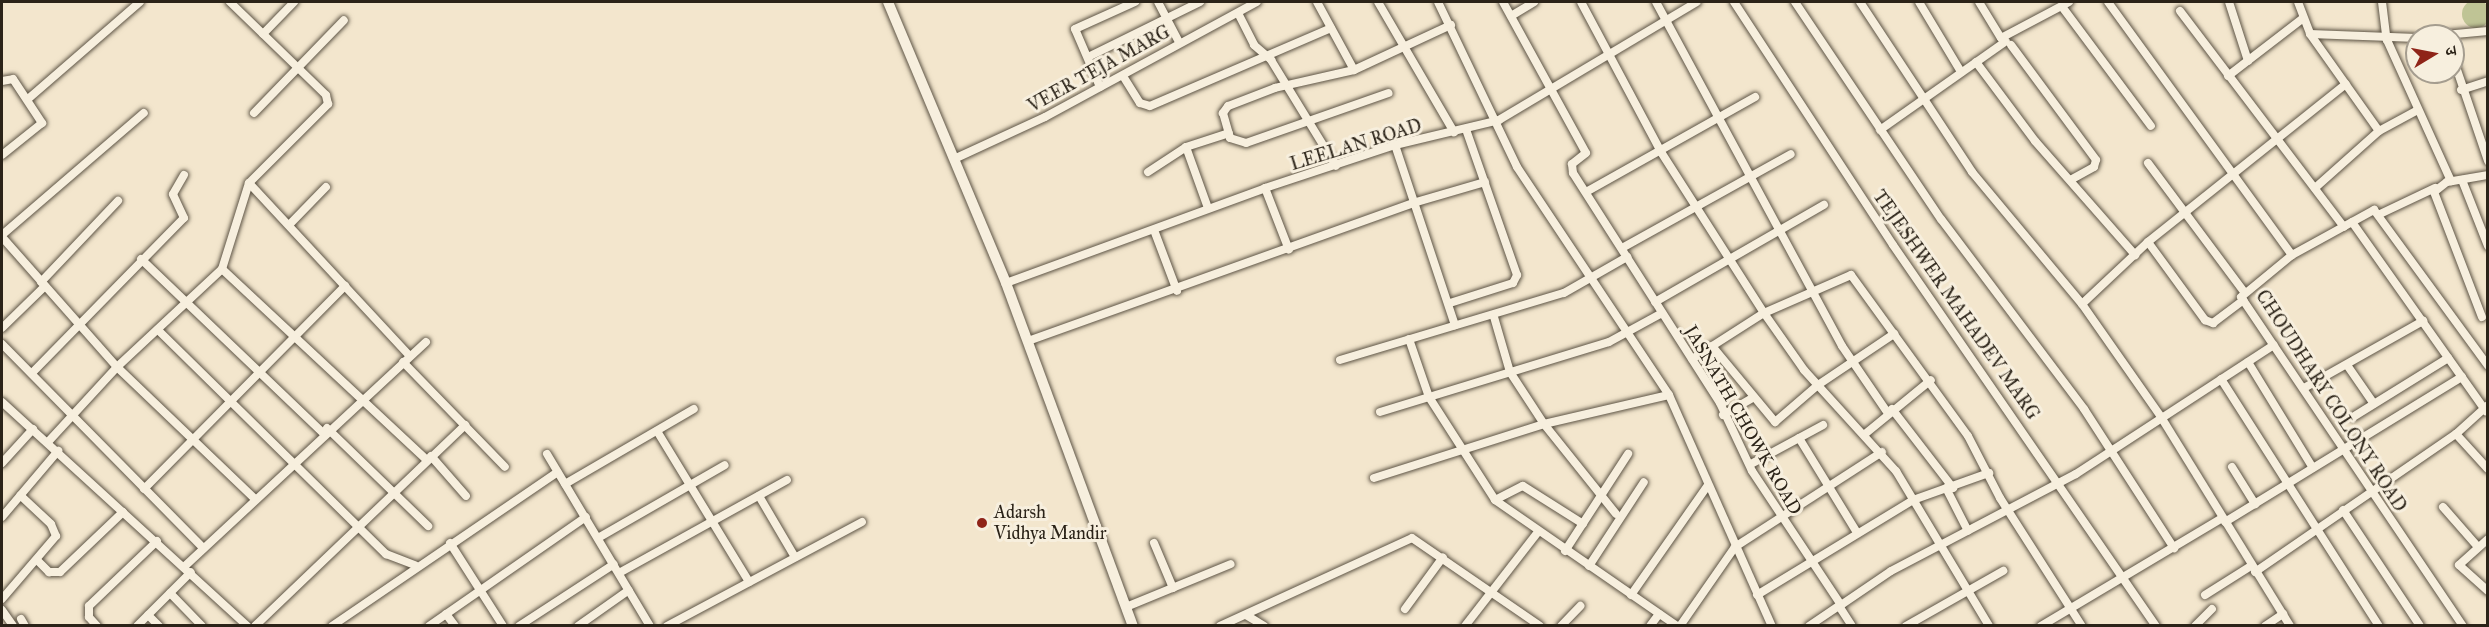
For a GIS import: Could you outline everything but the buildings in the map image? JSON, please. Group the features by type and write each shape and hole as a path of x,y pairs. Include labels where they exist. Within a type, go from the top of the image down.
{"main road":[{"path":"888,2 1006,284 1133,626"}],"street":[{"path":"28,99 140,2"},
{"path":"48,442 117,367 222,269 249,183 328,104 297,68 230,2"},
{"path":"263,34 294,2"},
{"path":"1100,87 1075,29 1135,2"},
{"path":"1158,2 1179,42"},
{"path":"1088,57 1200,2"},
{"name":"VEER TEJA MARG","path":"954,159 1123,76 1179,42 1238,13 1253,2"},
{"path":"1317,2 1354,70"},
{"path":"1378,2 1454,132"},
{"path":"1438,2 1499,120 1517,167 1589,279 1669,395 1772,626"},
{"name":"JASNATH CHOWK ROAD","path":"1503,2 1586,153 1572,168 1692,358 1750,464 1781,515 1841,604 1940,546 2061,482 2274,345"},
{"path":"1511,16 1534,2"},
{"path":"1581,2 1660,152 1729,260 1764,313 1818,385 1882,452 1989,626"},
{"path":"1656,2 1720,117 1811,292 1853,363 1950,488 1968,531"},
{"name":"LEELAN ROAD","path":"1006,284 1208,208 1395,145 1499,120 1697,2"},
{"name":"TEJESHWER MAHADEV MARG","path":"1734,2 1893,245 2061,482 2156,626"},
{"path":"1795,2 1880,130 2112,451 2174,548"},
{"path":"1860,2 1972,172 2082,304 2161,417 2290,626"},
{"path":"1919,2 1961,72"},
{"path":"1979,2 2001,38 2066,5 2151,126"},
{"path":"2108,2 2232,177 2292,255"},
{"path":"2229,2 2248,60"},
{"path":"2298,2 2302,19 2310,34 2379,131"},
{"path":"2382,2 2387,40 2416,111 2451,181"},
{"path":"2180,11 2344,227"},
{"path":"1238,13 1254,45 1266,56 1304,122 1336,166"},
{"path":"2229,76 2302,19"},
{"path":"254,113 344,20"},
{"path":"1389,93 1246,143 1233,141 1224,109 1284,85 1354,70 1451,25"},
{"path":"1123,76 1147,107 1331,28"},
{"path":"2465,33 2487,31"},
{"path":"2310,34 2387,40 2405,39"},
{"path":"1880,130 1961,72 2008,43 2096,160 2094,167 2071,180"},
{"path":"1976,62 2135,255"},
{"path":"2,155 41,126 28,99 13,79 3,77"},
{"path":"2461,90 2487,81"},
{"path":"2082,304 2148,242 2346,84"},
{"path":"2460,84 2487,161"},
{"path":"1586,192 1755,97"},
{"path":"2314,188 2379,131 2416,111"},
{"path":"144,112 2,236 117,367 254,498"},
{"path":"1450,303 1516,279 1466,129"},
{"path":"1148,172 1186,147 1229,133"},
{"path":"1395,145 1413,203 1450,303 1455,326"},
{"path":"1186,147 1208,208"},
{"path":"1622,248 1791,154"},
{"path":"2148,163 2187,213 2244,297 2213,322 2205,320 2148,242"},
{"path":"32,373 77,322 184,218 173,194 184,175"},
{"path":"2487,175 2451,181 2380,214 2487,366"},
{"path":"2462,180 2487,246"},
{"path":"1028,341 1177,291 1413,203 1485,182"},
{"path":"249,183 410,356"},
{"path":"289,225 326,187"},
{"path":"1266,188 1289,250"},
{"path":"2435,188 2482,317"},
{"path":"2,328 118,201"},
{"path":"1655,302 1781,232 1824,205"},
{"name":"CHOUDHARY COLONY ROAD","path":"2380,214 2370,210 2292,255 2244,297 2463,626"},
{"path":"2205,595 2253,569 2314,531 2456,434 2486,409 2352,222"},
{"path":"1154,230 1177,291"},
{"path":"1340,360 1455,326 1494,317 1589,279 1627,257"},
{"path":"141,259 428,526"},
{"path":"222,269 359,399 429,458 466,496"},
{"path":"1692,358 1764,313 1851,275 1931,380 2082,626"},
{"path":"144,489 228,400 345,286"},
{"path":"1380,412 1628,333 1662,313"},
{"path":"1494,317 1510,372 1544,424 1616,514"},
{"path":"2304,388 2423,321"},
{"path":"158,330 392,558 415,565"},
{"path":"1712,346 1752,398 1775,422 1818,385 1894,334"},
{"path":"1409,339 1430,397 1495,500 1538,532 1678,626 1735,547 1781,515 1882,452"},
{"path":"185,566 291,462 359,399 426,342"},
{"path":"2,344 202,547"},
{"path":"2353,417 2448,358"},
{"path":"403,362 505,467"},
{"path":"2248,362 2313,468"},
{"path":"2347,365 2374,404"},
{"path":"2041,626 2174,548 2255,504 2462,377"},
{"path":"2221,379 2314,531 2379,626"},
{"path":"1865,434 1889,410 1931,380"},
{"path":"1374,478 1544,424 1669,395"},
{"path":"1724,416 1752,398"},
{"path":"2,402 185,566 247,626"},
{"path":"566,484 694,410"},
{"path":"255,626 356,525 465,425"},
{"path":"1750,464 1823,425"},
{"path":"2,463 33,429"},
{"path":"657,431 749,582"},
{"path":"2456,434 2487,469"},
{"path":"1799,438 1856,531"},
{"path":"2,517 58,451"},
{"path":"547,454 650,626"},
{"path":"1565,550 1603,497 1628,454"},
{"path":"598,538 725,465"},
{"path":"2232,467 2255,504"},
{"path":"332,626 415,565 558,472"},
{"path":"1757,595 1856,531 1913,500 1989,473"},
{"path":"620,573 787,480"},
{"path":"1589,567 1644,482"},
{"path":"1631,595 1708,485"},
{"path":"1495,500 1523,486 1582,524"},
{"path":"2,599 38,561 56,532 20,495"},
{"path":"759,496 795,557"},
{"path":"2443,507 2478,548"},
{"path":"2343,510 2420,626"},
{"path":"38,561 49,572 60,572 123,512"},
{"path":"429,626 586,517"},
{"path":"667,626 862,522"},
{"path":"1220,626 1412,538 1420,532"},
{"path":"1465,626 1538,532"},
{"path":"1412,538 1443,557 1540,626"},
{"path":"2487,539 2459,565 2487,591"},
{"path":"97,626 89,617 89,606 157,541"},
{"path":"450,543 503,626"},
{"path":"1154,543 1173,588"},
{"path":"1405,609 1443,557"},
{"path":"519,626 614,564"},
{"path":"1126,607 1231,564"},
{"path":"1906,626 2002,571"},
{"path":"137,626 191,572"},
{"path":"578,626 587,623 629,590"},
{"path":"170,593 202,626"},
{"path":"1561,626 1580,606"},
{"path":"1809,626 1839,606 1852,626"},
{"path":"2195,626 2212,609"},
{"path":"2,610 13,626"},
{"path":"446,614 455,626"},
{"path":"1650,626 1659,614"},
{"path":"2265,626 2283,614"},
{"path":"148,615 159,626"},
{"path":"1246,615 1264,626"}],"green space":[{"path":"2476,0 2486,4 2490,14 2486,24 2476,28 2466,24 2462,14 2466,4"}],"place":[{"name":"Adarsh Vidhya Mandir","path":"982,523"}]}
